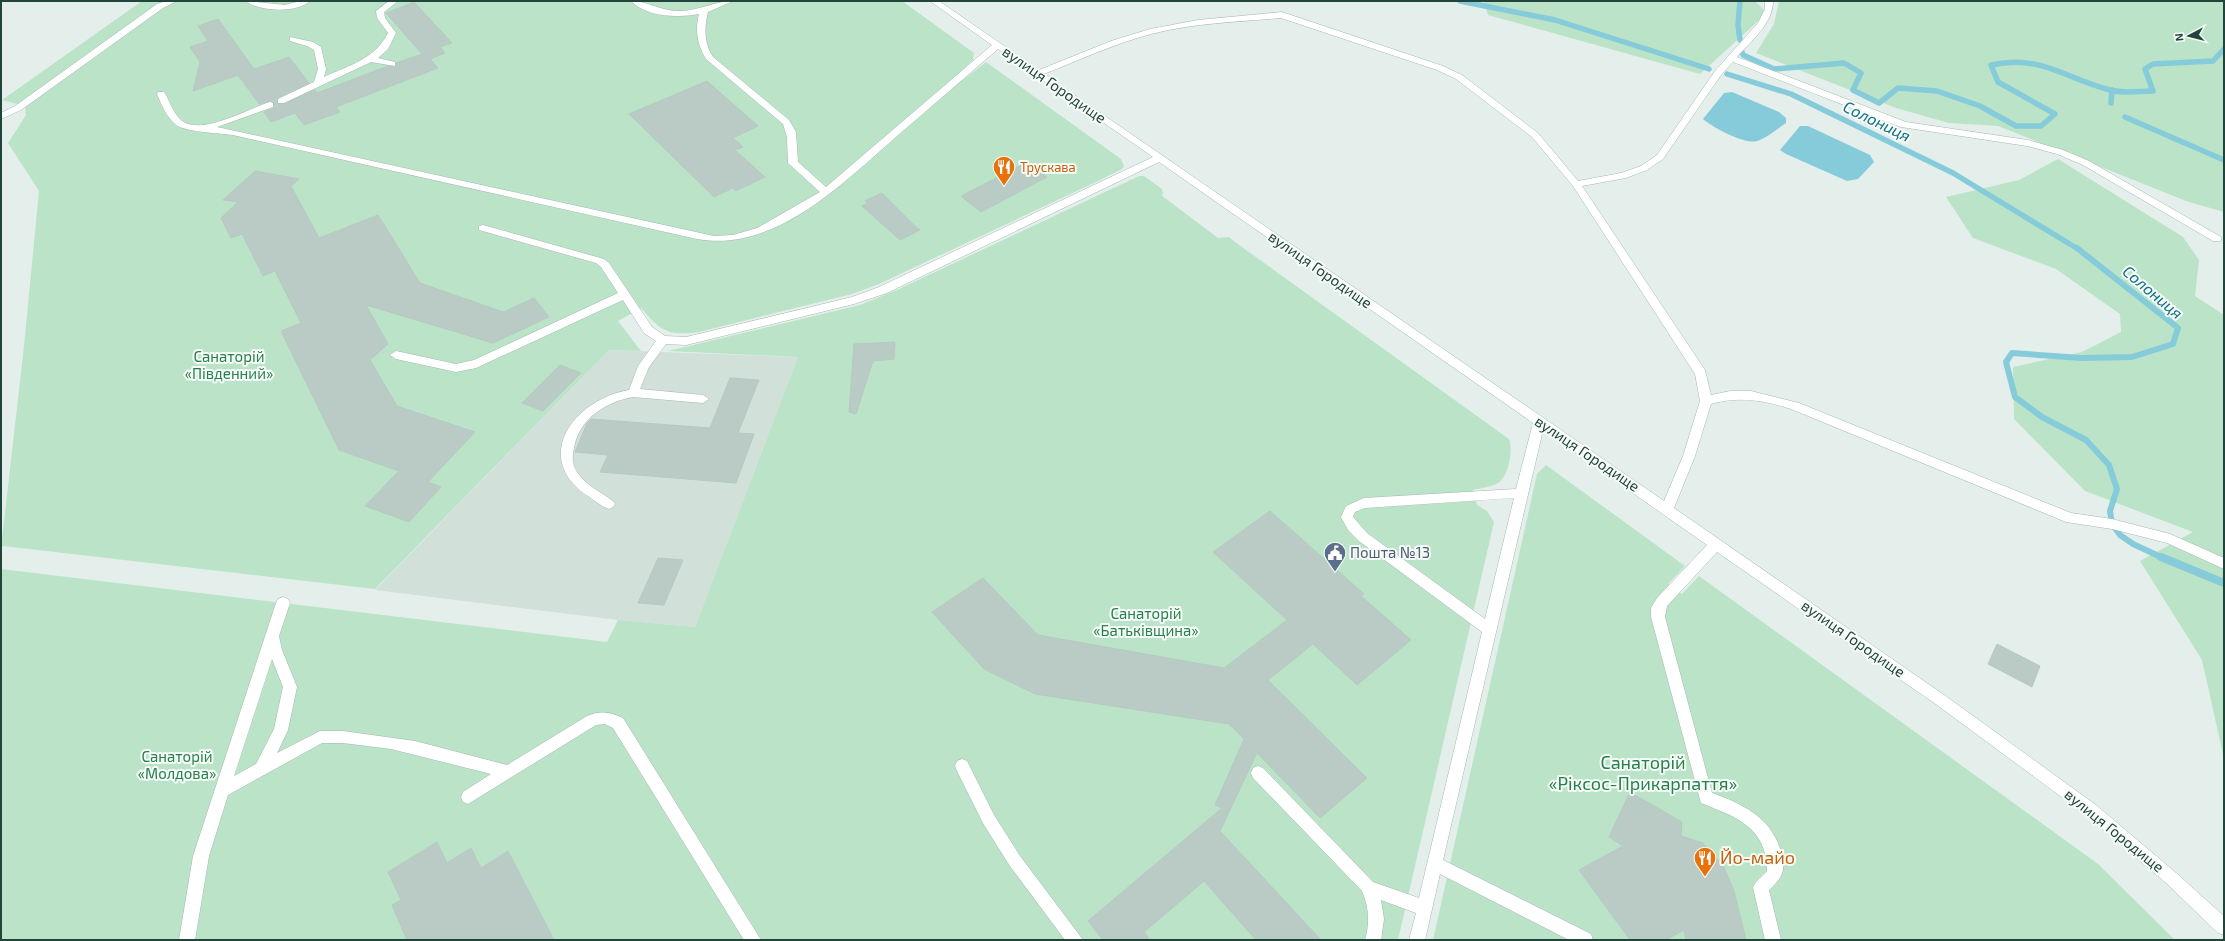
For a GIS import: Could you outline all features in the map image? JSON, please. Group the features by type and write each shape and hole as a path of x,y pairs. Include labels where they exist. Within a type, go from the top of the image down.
{"street":[{"path":"1,116 18,108 160,6 173,1"},
{"path":"250,1 282,9 297,7 306,1"},
{"path":"281,101 371,59 385,47 390,37 391,30 380,14 384,7 394,1"},
{"path":"635,1 642,6 662,12 674,13 704,10 729,1"},
{"name":"вулиця Городище","path":"934,1 1942,701 2091,810 2170,877 2224,927"},
{"path":"1576,184 1624,176 1644,168 1660,156 1718,73 1762,24 1769,10 1769,1"},
{"path":"704,10 700,38 710,59 786,122 793,136 791,157 793,163 826,192"},
{"path":"1038,73 1114,43 1150,32 1198,23 1282,15 1440,68 1459,77 1535,135 1576,184 1701,373 1706,401 1689,456 1667,509"},
{"path":"292,39 306,42 318,49 322,69 318,85"},
{"path":"161,94 179,124 190,127 233,132 714,239 733,238 761,230 807,205 826,192 998,46"},
{"path":"1731,58 1904,126 2028,143 2060,152 2086,162 2217,239"},
{"path":"371,59 392,64"},
{"path":"200,127 224,122 270,105"},
{"path":"483,228 600,261 605,265 648,330 663,340 686,341 861,298 928,270 1159,158"},
{"path":"396,355 456,368 466,367 476,364 624,295"},
{"path":"633,393 644,366 663,340"},
{"path":"609,504 576,481 568,466 566,449 579,421 606,401 621,394 633,393 703,399"},
{"path":"1706,401 1734,393 1768,398 1795,406 2070,518 2112,524 2170,539 2224,564"},
{"path":"1417,940 1521,493 1539,422"},
{"path":"1490,630 1363,537 1352,526 1347,517 1350,509 1364,503 1521,493"},
{"path":"1716,544 1662,602 1658,608 1658,617 1706,798 1732,807 1753,820 1769,838 1776,858 1775,874 1761,887 1774,940"},
{"path":"187,940 201,856 283,603"},
{"path":"261,770 281,730 290,687 275,650 273,635"},
{"path":"468,797 592,720 604,717 618,723 752,940"},
{"path":"223,790 320,737 337,736 414,747 507,772"},
{"path":"962,766 989,820 1015,861 1075,940"},
{"path":"1258,773 1368,888 1374,899 1377,917 1373,940"},
{"path":"1434,864 1585,940"},
{"path":"1368,888 1424,908"}],"shaded area":[{"path":"609,350 798,357 695,627 618,620 375,590"}],"green space":[{"name":"Санаторій «Південний»","path":"142,1 902,1 974,53 973,60 957,75 963,80 986,62 1121,159 1124,166 1122,169 1098,181 879,284 852,294 699,332 688,333 672,332 660,327 641,308 618,321 641,351 609,350 375,589 3,546 1,548 24,346 39,191 8,143 26,115 25,106 2,100"},
{"path":"1484,1 1755,1 1767,13 1700,74 1488,15"},
{"path":"1779,1 2224,1 2224,212 2186,201 1998,126 1949,123 1896,108 1756,53 1774,24"},
{"path":"2058,159 2183,237 2199,260 2195,296 2224,315 2224,759 2202,660 2140,561 2193,532 2085,491 2014,419 2013,367 2082,352 2121,332 2120,314 2056,269 1973,238 1946,197 2019,180"},
{"name":"Санаторій «Батьківщина»","path":"1139,176 1144,176 1162,189 1163,194 1161,195 1218,238 1229,237 1509,439 1511,450 1509,462 1502,480 1492,486 1473,490 1477,505 1487,511 1494,522 1398,940 1,940 1,569 607,642 618,620 695,627 798,357 668,351 860,305 899,289"},
{"name":"Санаторій «Ріксос-Прикарпаття»","path":"1546,465 1685,566 1668,584 1682,594 1699,576 2098,864 2175,940 1433,940 1537,474"}],"water":[{"path":"1732,92 1779,112 1786,118 1786,123 1764,138 1752,142 1737,138 1703,119 1724,93"},
{"path":"1800,126 1808,126 1870,155 1874,162 1858,179 1847,181 1786,154 1780,150"}],"building":[{"path":"414,2 452,43 440,47 445,53 430,59 438,68 336,107 340,112 304,125 295,113 271,122 264,112 274,108 274,102 270,101 259,104 238,75 193,91 200,62 190,47 208,41 198,26 218,19 254,69 289,57 309,83 277,98 277,104 284,104 315,90 317,93 388,66 396,67 396,63 422,54 386,13"},
{"path":"707,81 758,126 733,138 743,147 735,150 765,177 736,191 733,188 714,197 629,114"},
{"name":"Трускава","path":"1027,162 1047,177 981,212 961,196"},
{"path":"255,171 299,179 291,186 319,238 378,215 420,283 503,312 534,298 549,317 493,343 366,305 388,344 370,360 397,406 475,432 428,482 441,487 409,522 365,506 399,471 339,450 281,331 301,323 275,271 263,276 242,234 231,238 221,218 238,202 223,200"},
{"path":"882,193 920,230 900,240 862,206 868,203 865,201"},
{"path":"895,342 894,359 873,361 856,414 849,412 854,344"},
{"path":"560,365 581,373 543,411 522,403"},
{"path":"730,378 759,380 738,433 754,434 736,483 600,472 608,455 575,452 587,423 591,419 710,428"},
{"path":"1270,511 1364,594 1361,596 1411,640 1357,685 1313,644 1268,680 1367,778 1320,818 1257,753 1220,831 1321,940 1256,940 1204,881 1144,932 1150,940 1103,940 1088,921 1222,808 1215,805 1244,739 1229,724 1035,694 984,669 932,612 983,578 1038,635 1224,668 1287,620 1213,552"},
{"path":"658,558 683,560 664,605 638,603"},
{"path":"1997,644 2040,666 2032,687 1988,664"},
{"path":"1630,792 1682,822 1681,836 1703,843 1723,865 1734,891 1746,940 1686,940 1684,930 1666,940 1630,940 1579,870 1623,846 1609,837"},
{"path":"437,842 447,863 471,848 481,868 508,851 554,940 407,940 392,905 401,900 388,872"}],"waterway":[{"path":"1460,1 1555,20 1709,69"},
{"path":"1740,1 1738,25 1740,40"},
{"path":"1741,49 1743,55 1774,69 1844,63 1861,73 1853,90 1879,103 1898,88 1937,91 1980,106 2016,126 2041,126 2055,114 1998,82 1991,65 2009,62 2038,65 2112,90"},
{"path":"2112,90 2126,92 2153,91 2145,69 2153,64 2213,61 2224,49"},
{"name":"Солониця","path":"1727,74 1791,94 1953,173 2078,249"},
{"path":"2111,103 2112,90"},
{"path":"2125,117 2224,160"},
{"name":"Солониця","path":"2077,248 2178,328 2173,344 2132,357 2081,358 2012,353 2006,362 2015,397 2042,417 2086,440 2109,465 2117,489 2110,511 2112,524 2120,535 2133,544 2163,558"},
{"name":"Солониця","path":"2161,557 2224,583"}],"tunnel":[{"path":"270,105 281,101"}],"place":[{"name":"Трускава","path":"1004,186"},
{"name":"Пошта №13","path":"1335,572"},
{"name":"Йо-майо","path":"1705,878"}],"park label":[{"name":"Санаторій «Молдова»","path":"177,766"}]}
